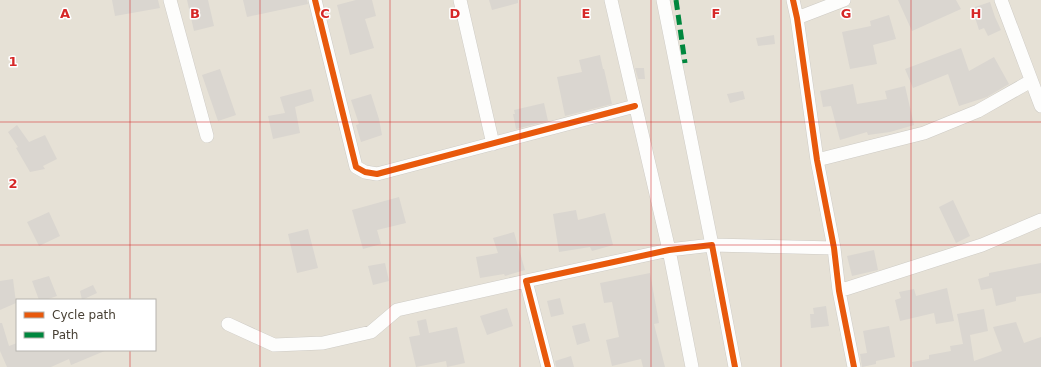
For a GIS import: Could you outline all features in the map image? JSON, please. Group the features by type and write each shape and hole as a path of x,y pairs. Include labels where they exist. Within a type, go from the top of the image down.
{"street":[{"path":"170,0 207,136"},
{"path":"315,0 356,167 365,172 377,174 635,106"},
{"path":"460,0 493,144"},
{"path":"611,0 669,250 692,367"},
{"path":"663,0 735,367"},
{"path":"793,0 797,18 817,160 834,248 839,291 854,367"},
{"path":"797,18 844,0"},
{"path":"1000,0 1041,106"},
{"path":"817,160 924,133 978,111 1031,81"},
{"path":"839,291 982,245 1041,220"},
{"path":"228,324 274,345 323,343 371,332 397,310 669,250 712,245 834,248"},
{"path":"526,282 548,367"}],"shaded area":[{"path":"0,0 1041,0 1041,367 0,367"}],"building":[{"path":"112,0 158,0 160,8 115,16"},
{"path":"187,0 208,0 214,26 194,31"},
{"path":"243,0 307,0 308,4 247,17"},
{"path":"356,0 372,0 376,16 365,19 374,48 350,55 337,5"},
{"path":"489,0 518,0 518,3 492,10"},
{"path":"898,0 956,0 961,9 912,31"},
{"path":"990,2 1001,30 988,36 984,28 979,30 972,8"},
{"path":"889,15 896,39 873,45 877,64 850,69 842,32 871,26 870,21"},
{"path":"774,35 775,44 758,46 756,38"},
{"path":"961,48 969,71 994,57 1009,84 987,97 959,106 948,74 913,88 905,69"},
{"path":"600,55 612,104 565,116 557,77 582,72 579,60"},
{"path":"635,68 644,68 645,79 638,79"},
{"path":"220,69 236,115 218,121 202,75"},
{"path":"853,84 857,104 887,99 885,91 905,86 914,125 890,132 868,135 867,132 840,140 831,106 823,107 820,91"},
{"path":"311,89 314,101 295,107 300,133 273,139 268,116 285,113 280,97"},
{"path":"743,91 745,99 730,103 727,94"},
{"path":"371,94 379,119 382,135 361,142 356,125 359,124 351,100"},
{"path":"544,103 548,121 516,129 513,114 515,114 514,110"},
{"path":"17,125 29,142 45,135 57,159 43,166 45,169 30,172 16,148 18,147 8,132"},
{"path":"399,197 406,223 377,230 381,244 363,249 352,210"},
{"path":"953,200 970,236 956,243 939,207"},
{"path":"576,210 578,220 605,213 613,245 592,251 590,247 559,252 553,214"},
{"path":"49,212 60,236 39,246 27,222"},
{"path":"308,229 318,268 297,273 288,234"},
{"path":"514,232 525,270 505,276 504,274 480,278 476,257 498,253 493,238"},
{"path":"874,250 878,270 852,276 847,256"},
{"path":"385,263 389,281 373,285 368,266"},
{"path":"1041,263 1041,293 1016,297 1016,301 996,306 992,288 981,290 978,279 989,276 989,273"},
{"path":"650,273 659,323 654,324 665,367 643,367 641,359 612,366 606,340 619,337 612,302 604,303 600,283"},
{"path":"49,276 57,296 48,299 39,299 32,281"},
{"path":"13,279 16,303 0,310 0,281"},
{"path":"93,285 97,293 82,299 80,291"},
{"path":"947,288 954,321 936,324 934,313 900,321 895,300 901,298 899,292 914,289 916,296"},
{"path":"560,298 564,314 551,317 547,301"},
{"path":"826,306 829,326 811,328 810,314 814,314 813,308"},
{"path":"507,308 513,326 487,335 480,316"},
{"path":"984,309 988,331 970,335 974,361 1002,351 993,327 1016,322 1024,343 1041,337 1041,367 913,367 912,362 929,359 929,355 951,351 950,346 963,344 957,314"},
{"path":"426,319 429,333 457,327 465,363 447,367 446,361 416,367 409,337 420,335 417,321"},
{"path":"0,323 2,323 9,346 16,343 16,351 105,351 71,365 69,359 51,367 7,367 0,351"},
{"path":"585,323 590,341 577,345 572,326"},
{"path":"889,326 895,357 876,361 876,364 862,367 860,354 867,353 863,331"},
{"path":"571,356 574,367 556,367 555,361"}],"marked path":[{"path":"676,0 685,63"}],"cycle path":[{"path":"315,0 356,167 365,172 377,174 635,106"},
{"path":"793,0 797,18 817,160 834,248 839,291 854,367"},
{"path":"548,367 526,281 669,250 712,245 735,367"}]}
